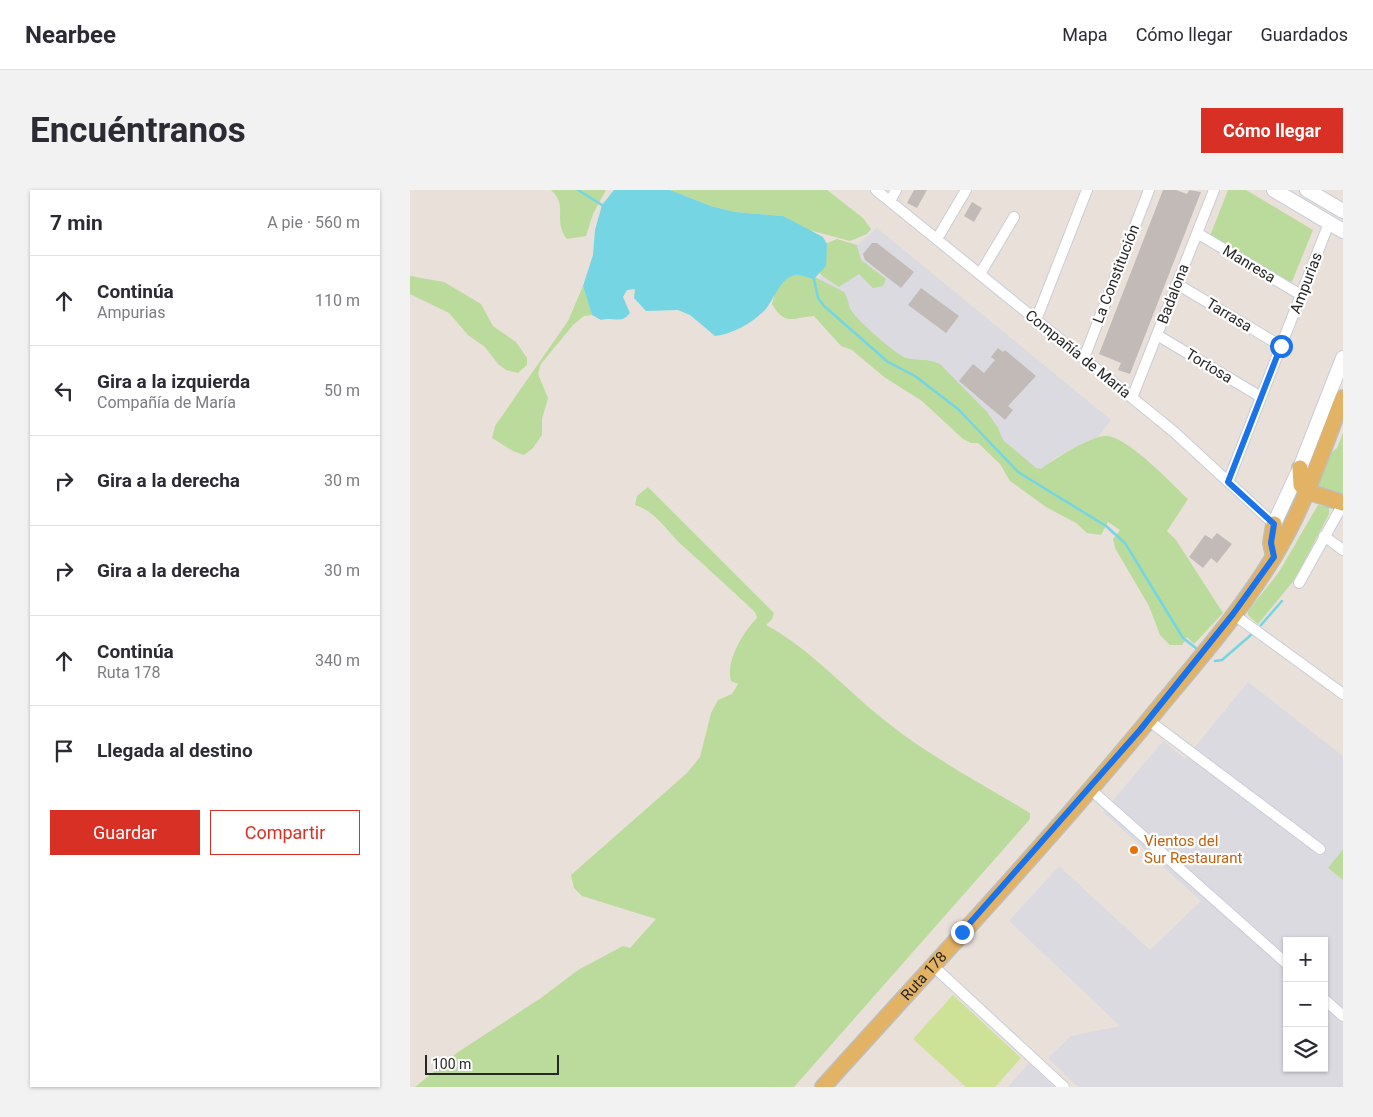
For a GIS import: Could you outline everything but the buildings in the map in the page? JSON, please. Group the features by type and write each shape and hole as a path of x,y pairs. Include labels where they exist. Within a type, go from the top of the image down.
{"main road":[{"name":"Ruta 178","path":"823,1087 1090,789 1148,720 1254,587 1274,557 1306,491 1343,398"},
{"path":"1300,468 1301,485 1306,491 1343,503"},
{"path":"1274,524 1271,543 1274,557"}],"street":[{"name":"Compañía de María","path":"876,190 1132,398 1274,524"},
{"path":"890,201 896,190"},
{"path":"937,239 966,190"},
{"path":"1036,320 1087,190"},
{"name":"La Constitución","path":"1084,358 1149,190"},
{"name":"Badalona","path":"1132,398 1214,190"},
{"path":"1274,190 1343,231"},
{"path":"1307,190 1343,211"},
{"path":"980,274 1014,217"},
{"name":"Ampurias","path":"1228,482 1329,223"},
{"name":"Manresa","path":"1197,233 1301,295"},
{"name":"Tarrasa","path":"1177,284 1281,346"},
{"name":"Tortosa","path":"1157,335 1261,397"},
{"path":"1274,524 1300,468 1343,358"},
{"path":"1299,583 1343,503"},
{"path":"1324,536 1343,550"},
{"path":"1233,614 1343,694"},
{"path":"1148,720 1320,849"},
{"path":"1090,789 1283,960"},
{"path":"932,965 1064,1087"},
{"path":"1328,1003 1343,1016"}],"shaded area":[{"path":"877,228 1111,420 1097,438 1056,457 1033,476 891,357 821,288 819,278"},
{"path":"1248,682 1343,756 1343,849 1328,868 1343,880 1343,1087 1078,1087 1048,1058 1071,1036 1120,1026 1009,921 1059,866 1150,950 1201,901 1103,812 1163,741 1185,759"},
{"path":"1029,1063 1054,1087 1008,1087"}],"green space":[{"path":"551,190 606,190 593,214 586,236 567,239 561,226 559,202"},
{"path":"670,190 827,190 863,218 871,229 867,234 850,241 805,229 783,216 735,212 711,206"},
{"path":"1228,190 1246,190 1313,230 1291,284 1210,236"},
{"path":"837,239 857,245 861,260 886,279 883,286 873,288 859,274 839,287 821,275 816,267 825,244"},
{"path":"786,271 813,276 844,292 855,315 901,355 906,358 940,364 987,412 998,428 1003,440 1036,468 1041,469 1092,439 1106,436 1115,438 1137,452 1161,472 1188,499 1167,531 1176,540 1223,613 1194,644 1187,637 1182,645 1170,645 1160,635 1149,606 1115,548 1113,539 1120,530 1108,522 1101,535 1087,533 1076,523 1046,507 1010,481 1000,464 978,443 971,443 963,439 922,401 884,377 852,350 841,346 814,316 790,319 781,315 772,304 777,286"},
{"path":"410,276 444,282 481,304 493,326 516,342 527,358 527,365 518,373 506,370 498,364 485,347 468,335 449,313 410,294"},
{"path":"583,286 592,315 584,316 573,325 541,364 538,374 548,398 542,419 542,435 533,448 524,455 513,451 492,438 495,426 568,321"},
{"path":"1343,433 1343,493 1339,497 1316,489 1331,453 1337,448"},
{"path":"648,487 774,613 772,619 766,625 799,646 873,711 905,736 1030,813 1030,819 794,1087 415,1087 458,1052 541,998 578,970 623,946 630,948 656,919 582,896 574,888 571,875 687,773 700,757 711,713 718,700 732,694 738,684 731,681 730,673 733,656 741,638 757,618 755,612 684,547 656,517 635,505 637,496"},
{"path":"1318,505 1329,507 1329,514 1295,579 1258,624 1248,615 1248,611 1279,572"},
{"path":"1343,849 1343,880 1328,868"},
{"path":"953,995 1021,1058 995,1087 966,1087 913,1039"}],"water":[{"path":"614,190 670,190 711,206 735,212 783,216 823,237 827,244 826,266 814,279 795,275 785,280 760,315 742,327 722,335 715,336 690,315 678,310 646,311 634,298 635,289 627,290 623,297 630,313 627,317 623,319 601,320 592,315 583,286 593,255 595,230 602,205"}],"waterway":[{"path":"578,190 602,205"},
{"path":"814,279 818,298 824,306 888,362 915,376 958,409 1018,472 1106,526 1125,543 1183,638 1197,649"},
{"path":"1261,625 1282,601"},
{"path":"1215,661 1222,660 1252,634"}],"place":[{"name":"Vientos del Sur Restaurant","path":"1134,850"}],"route":[{"path":"962,932 1140,730 1254,587 1274,557 1271,543 1274,524 1228,482 1281,346"}]}
